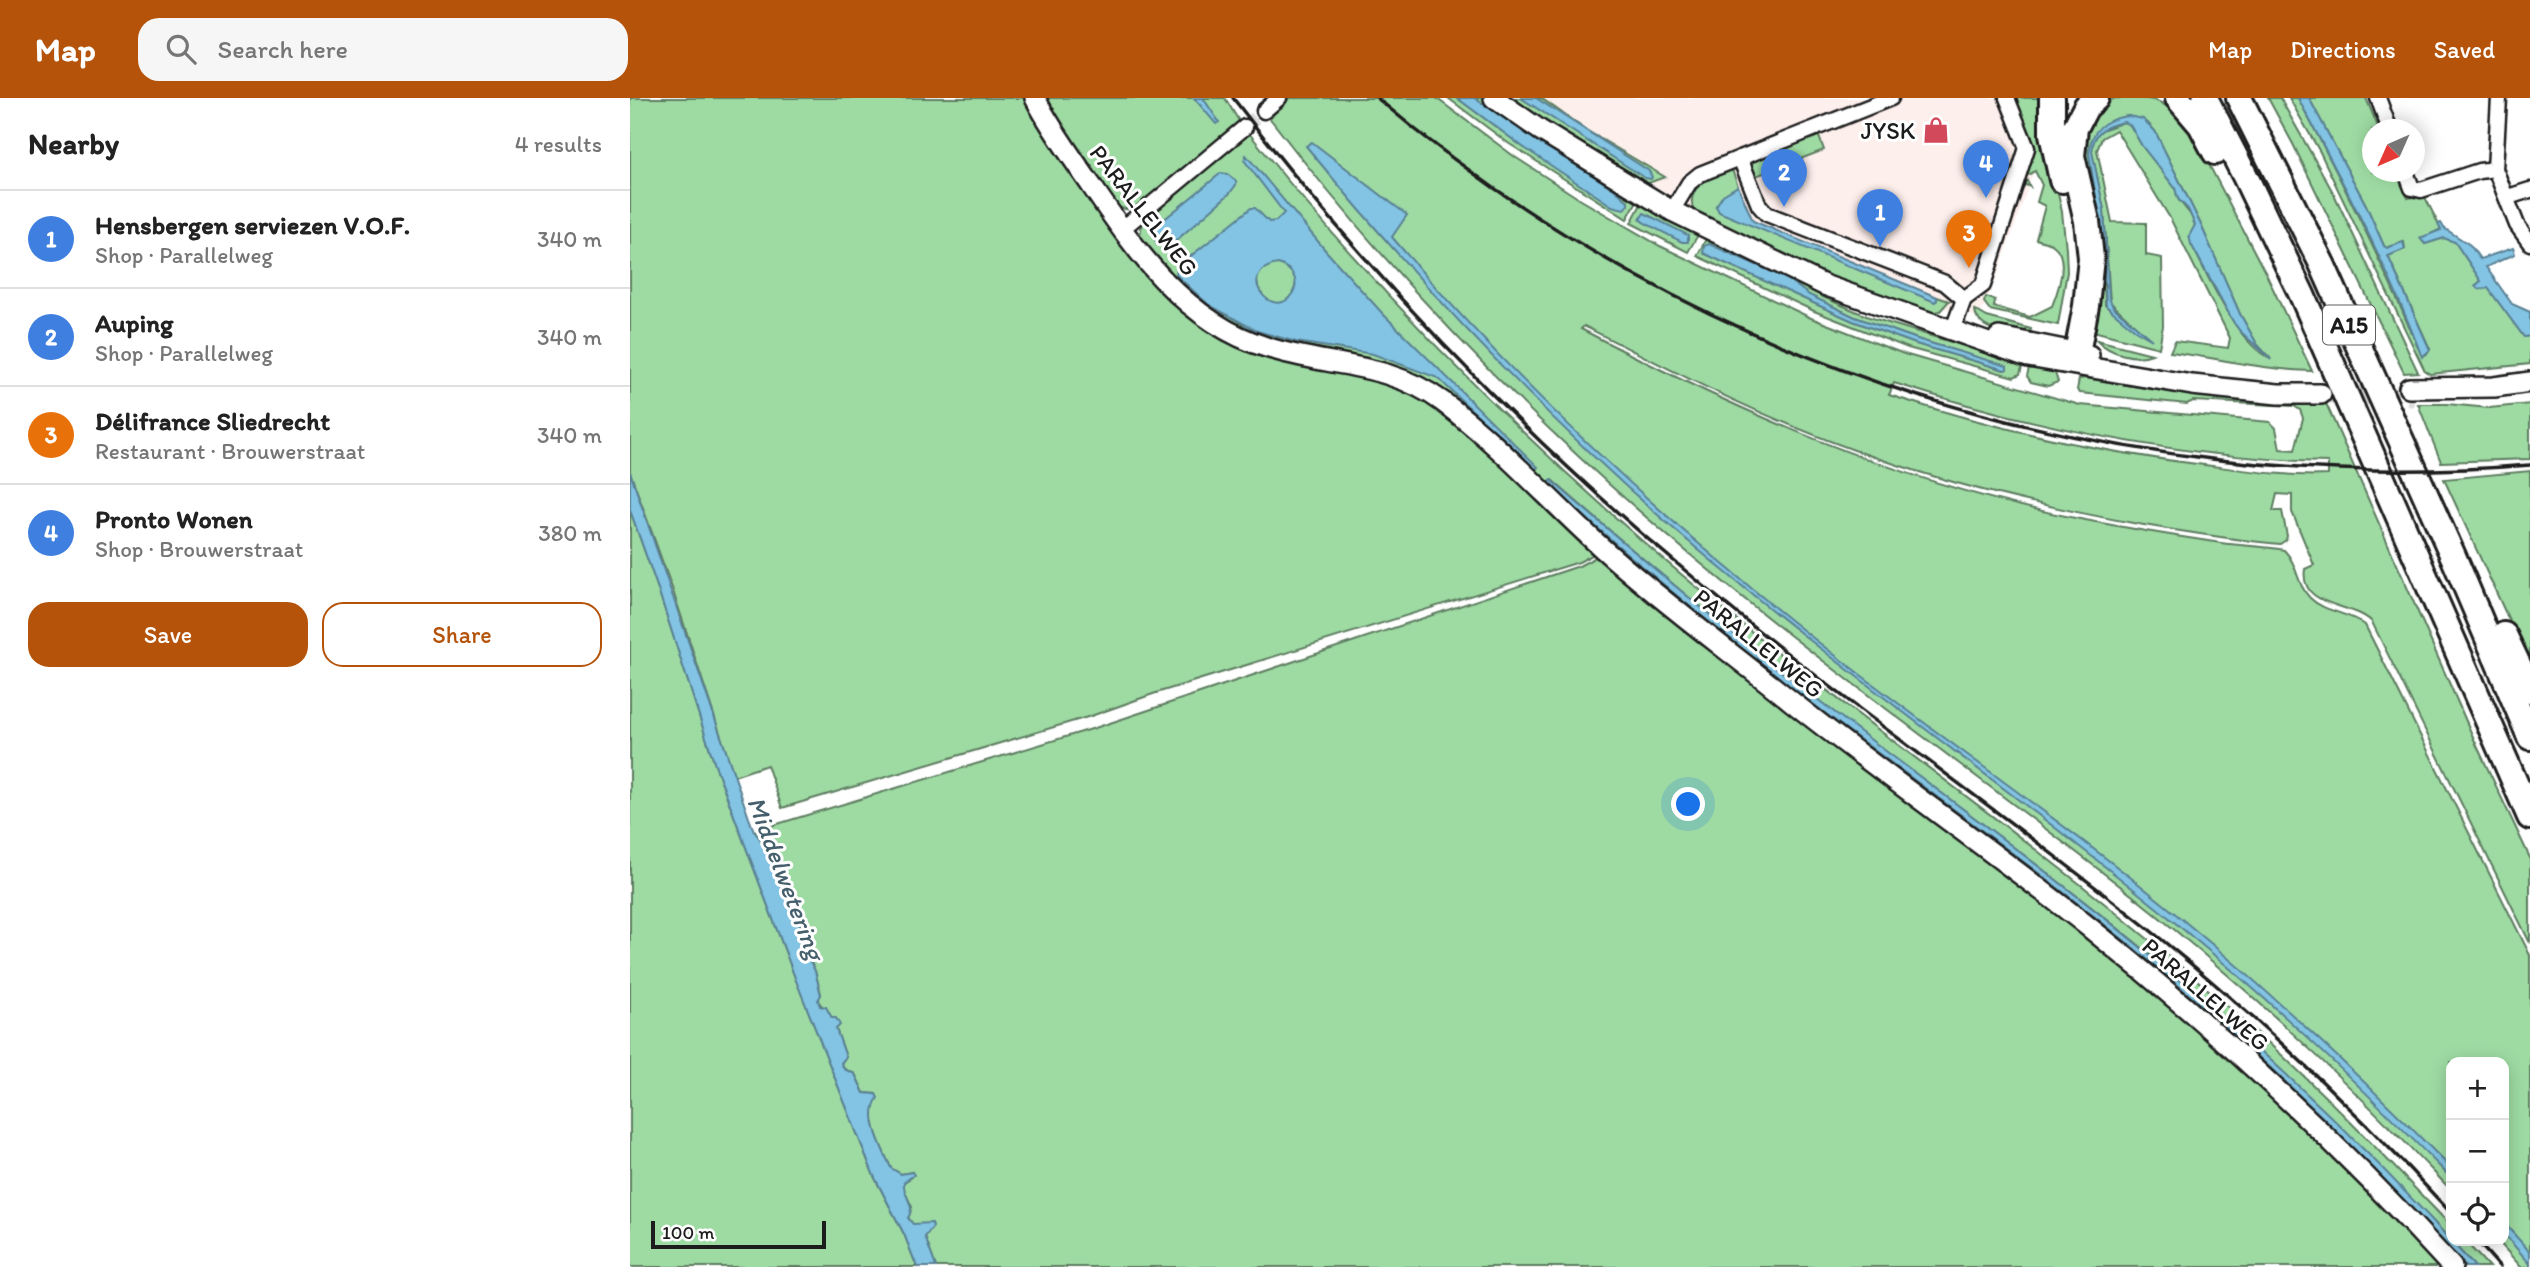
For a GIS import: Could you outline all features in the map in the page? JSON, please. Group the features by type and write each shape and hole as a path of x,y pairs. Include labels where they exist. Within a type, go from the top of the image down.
{"highway":[{"path":"2052,98 2052,134 2071,218 2076,270 2067,355"},
{"path":"2067,355 2086,306 2091,258 2087,221 2072,156 2075,128 2086,107 2096,98"},
{"name":"A15","path":"2178,98 2201,125 2291,297 2350,424 2384,478"},
{"name":"A15","path":"2205,98 2302,295 2530,817"},
{"name":"A15","path":"2239,98 2322,264 2453,556 2530,737"},
{"name":"A15","path":"2453,556 2488,603 2530,690"}],"street":[{"name":"PARALLELWEG","path":"1035,98 1056,135 1122,229 1171,289 1189,306 1223,328 1269,348 1381,370 1420,388 1447,406 1605,551 1797,705 2081,921 2190,1011 2291,1101 2452,1267"},
{"path":"1264,111 1279,98"},
{"path":"1494,98 1540,130 1672,211 1824,285 1953,329 2067,355 2320,390"},
{"path":"1672,211 1689,183 1700,174 1891,98"},
{"path":"1953,329 1964,299 1983,285 2027,148 2007,98"},
{"path":"2378,98 2386,119"},
{"path":"2499,98 2495,169 2517,225 2530,243"},
{"path":"1122,229 1245,127"},
{"path":"1740,158 1759,205 1767,214 1945,283 1964,299"},
{"path":"2410,182 2412,188 2421,190 2479,171 2495,169"},
{"path":"2508,197 2530,190"},
{"path":"2530,382 2412,393 2530,394"}],"shaded area":[{"path":"1518,98 2024,98 2040,153 1998,274 1979,317 1933,306 1716,225"}],"green space":[{"path":"630,98 1028,98 1183,308 1353,370 1436,404 1596,549 1594,554 1579,562 1153,694 1091,716 782,808 767,765 734,776 672,588 630,472"},
{"path":"1041,98 1225,98 1239,121 1136,209 1124,209 1114,204 1102,190 1068,134"},
{"path":"1290,98 1436,98 1515,157 1581,200 1660,246 1811,318 1904,354 2080,405 2270,422 2276,428 2280,449 2295,450 2303,418 2300,410 2294,406 2193,401 2187,404 2080,393 2077,390 2079,379 2292,401 2325,401 2477,746 2530,858 2530,943 2372,622 2353,611 2319,598 2310,591 2305,582 2305,569 2314,565 2292,512 2292,495 2277,494 2273,511 2282,511 2287,536 2280,544 2173,530 2040,504 1943,479 1842,446 1729,398 1584,326 1581,329 1762,417 1886,466 1949,486 2014,504 2097,522 2221,543 2284,550 2310,598 2323,607 2352,617 2365,625 2530,955 2530,1267 2521,1267 2502,1246 2509,1246 2509,1057 2446,1057 2446,1185 2299,1039 2220,968 2079,854 1782,629 1612,487 1507,388 1457,336 1407,283 1268,116","holes":["1894,383 2001,414 2163,447 2328,462 2328,475 2270,473 2171,461 2089,447 1969,419 1889,395"]},
{"path":"1448,98 1457,98 1523,147 1628,201 1614,189 1474,98 1483,98 1637,201 1627,219 1508,143"},
{"path":"1507,98 1521,98 1649,179 1536,98 1541,98 1586,130 1665,177 1648,183 1645,188"},
{"path":"2012,98 2045,98 2045,134 2062,212 2066,249 2067,272 2058,325 1990,310 1984,302 1986,297 1995,300 1994,307 2030,317 2052,306 2061,274 2061,257 2058,250 2051,244 2036,239 2045,206 2037,202 2042,185 2035,171 2025,177 2030,187 2021,183 2032,148"},
{"path":"2115,98 2152,100 2167,106 2192,132 2267,276 2312,371 2170,352 2175,341 2228,348 2230,338 2170,218 2116,130 2102,138 2097,150 2112,222 2146,223 2146,255 2162,258 2163,326 2159,348 2093,331 2082,155 2088,123 2099,108","holes":["2128,116 2147,122 2155,131 2201,225 2240,314 2257,344 2271,359 2246,339 2225,308 2191,244 2195,225 2191,215 2130,125 2124,122 2099,131 2092,152 2104,210 2110,302 2142,332 2105,305 2103,241 2090,146 2096,133 2113,120"]},
{"path":"2268,98 2280,98 2334,194 2418,372 2404,373"},
{"path":"2289,98 2298,98 2315,130 2423,356 2430,349 2388,256 2405,249 2404,242 2386,248 2384,246 2366,205 2309,98 2366,98 2375,119 2362,119 2362,182 2401,182 2408,198 2424,195 2441,229 2421,239 2425,244 2444,238 2455,242 2481,281 2476,285 2488,288 2524,337 2530,336 2530,364 2430,374 2425,371 2320,152"},
{"path":"1817,131 1824,150 1756,176 1749,158"},
{"path":"1249,133 1339,241 1435,345 1587,492 1755,634 2051,862 2214,995 2349,1120 2446,1221 2446,1236 2314,1102 2169,970 2074,894 1754,651 1552,480 1548,484 1750,656 2023,861 2166,975 2245,1044 2321,1116 2395,1190 2466,1267 2459,1267 2296,1099 1701,624 1453,403 1270,343 1197,305 1141,242 1141,228 1154,210"},
{"path":"1731,167 1738,186 1716,206 1937,300 1937,297 1949,301 1940,311 1930,313 1809,270 1695,213 1692,197 1696,190 1708,179"},
{"path":"1641,204 1698,235 1688,252 1631,223"},
{"path":"1706,239 1791,276 1823,297 1869,317 2023,364 2020,374 2014,377 1908,348 1814,311 1697,256","holes":["1703,253 1786,278 1809,295 1855,317 2006,366 2007,369 1916,344 1853,321"]},
{"path":"1975,310 1987,317 2031,329 2029,337 1988,328 1977,318"},
{"path":"2097,340 2152,354 2138,357 2123,354 2108,349"},
{"path":"2030,364 2055,373 2058,382 2048,386 2031,382 2027,376"},
{"path":"2418,404 2489,408 2530,404 2530,459 2441,462"},
{"path":"2530,471 2530,666 2444,479"},
{"path":"630,510 715,765 794,975 874,1176 904,1234 917,1267 630,1267"},
{"path":"1596,557 1605,558 2038,894 2228,1052 2444,1267 936,1267 925,1237 927,1224 912,1224 908,1217 912,1207 903,1188 904,1182 912,1177 912,1172 901,1174 891,1169 874,1124 876,1094 864,1093 855,1074 844,1069 841,1062 846,1057 832,1018 817,1000 821,994 815,971 800,941 802,928 794,918 765,845 754,831 1095,728 1579,566"},
{"path":"2456,1246 2470,1246 2489,1267 2475,1267"}],"water":[{"path":"1194,98 1203,98 1219,122 1216,124"},
{"path":"1457,98 1474,98 1614,189 1628,201 1628,205 1624,209 1612,206 1523,147"},
{"path":"1521,98 1536,98 1649,171 1651,179 1645,178"},
{"path":"2298,98 2309,98 2366,205 2384,246 2387,248 2403,242 2405,249 2388,256 2430,350 2422,357 2380,259"},
{"path":"2128,116 2143,119 2155,131 2201,225 2240,314 2257,344 2271,360 2234,323 2191,244 2189,236 2195,225 2188,209 2178,199 2175,188 2142,146 2130,125 2124,122 2101,131 2095,139 2092,152 2104,210 2109,298 2113,307 2152,340 2106,306 2103,241 2089,154 2092,138 2100,127 2112,120"},
{"path":"1312,142 1407,215 1392,237 1489,345 1592,448 1646,497 1813,638 2091,847 2214,946 2374,1092 2446,1163 2446,1173 2327,1056 2229,968 2131,887 1796,630 1617,479 1478,342 1390,245 1306,146"},
{"path":"1246,155 1383,314 1538,467 1535,470 1438,378 1373,354 1296,342 1257,331 1209,305 1176,275 1177,267 1251,208 1255,208 1269,222 1276,221 1284,213 1244,160","holes":["1278,264 1293,275 1295,289 1284,301 1275,303 1261,293 1259,276 1265,268"]},
{"path":"1221,173 1236,181 1229,194 1170,246 1157,245 1153,232 1156,226"},
{"path":"1738,186 1753,221 1937,297 1937,300 1935,302 1719,212 1716,206 1723,195"},
{"path":"1644,213 1688,235 1688,242 1682,242 1643,222 1640,219"},
{"path":"2441,223 2444,228 2470,245 2480,259 2513,248 2515,254 2486,267 2512,304 2530,312 2530,336 2524,337 2488,288 2479,289 2475,286 2481,281 2455,242 2444,238 2425,244 2420,238 2441,230 2438,224"},
{"path":"1709,244 1786,278 1809,295 1855,317 2007,366 2007,369 1916,344 1853,321 1703,253 1704,246"},
{"path":"630,472 749,818 754,831 765,845 794,918 802,928 800,941 815,971 821,995 818,1000 820,1006 826,1007 840,1025 836,1029 846,1057 841,1063 844,1069 855,1074 864,1093 876,1094 878,1098 874,1106 874,1123 891,1168 901,1174 912,1172 914,1175 904,1182 911,1209 908,1218 913,1224 932,1223 933,1227 925,1237 936,1267 917,1267 904,1234 874,1176 797,983 715,765 630,510"},
{"path":"1551,480 1726,628 2074,894 2209,1005 2327,1113 2402,1189 2446,1236 2446,1245 2321,1116 2245,1044 2166,975 2071,898 1780,679 1633,559 1547,484"},
{"path":"2509,1229 2530,1252 2530,1264 2509,1240"},
{"path":"2447,1246 2455,1246 2475,1267 2466,1267"}],"tunnel":[{"path":"1245,127 1264,111"},
{"path":"2321,394 2414,397"}],"railway":[{"path":"1233,98 1284,163 1391,288 1504,406 1624,519 1745,620 2161,939 2237,1003 2311,1071 2446,1208"},
{"path":"1377,98 1501,193 1633,274 1772,342 1917,396 2067,435 2219,460 2374,470 2530,465"},
{"path":"2481,1246 2500,1267"}],"place":[{"name":"JYSK","path":"1936,130"},
{"name":"Pronto Wonen","path":"1986,198"},
{"name":"Auping","path":"1784,207"},
{"name":"Hensbergen serviezen V.O.F.","path":"1880,247"},
{"name":"Délifrance Sliedrecht","path":"1969,268"}],"water label":[{"name":"Middelwetering","path":"786,878"}]}
